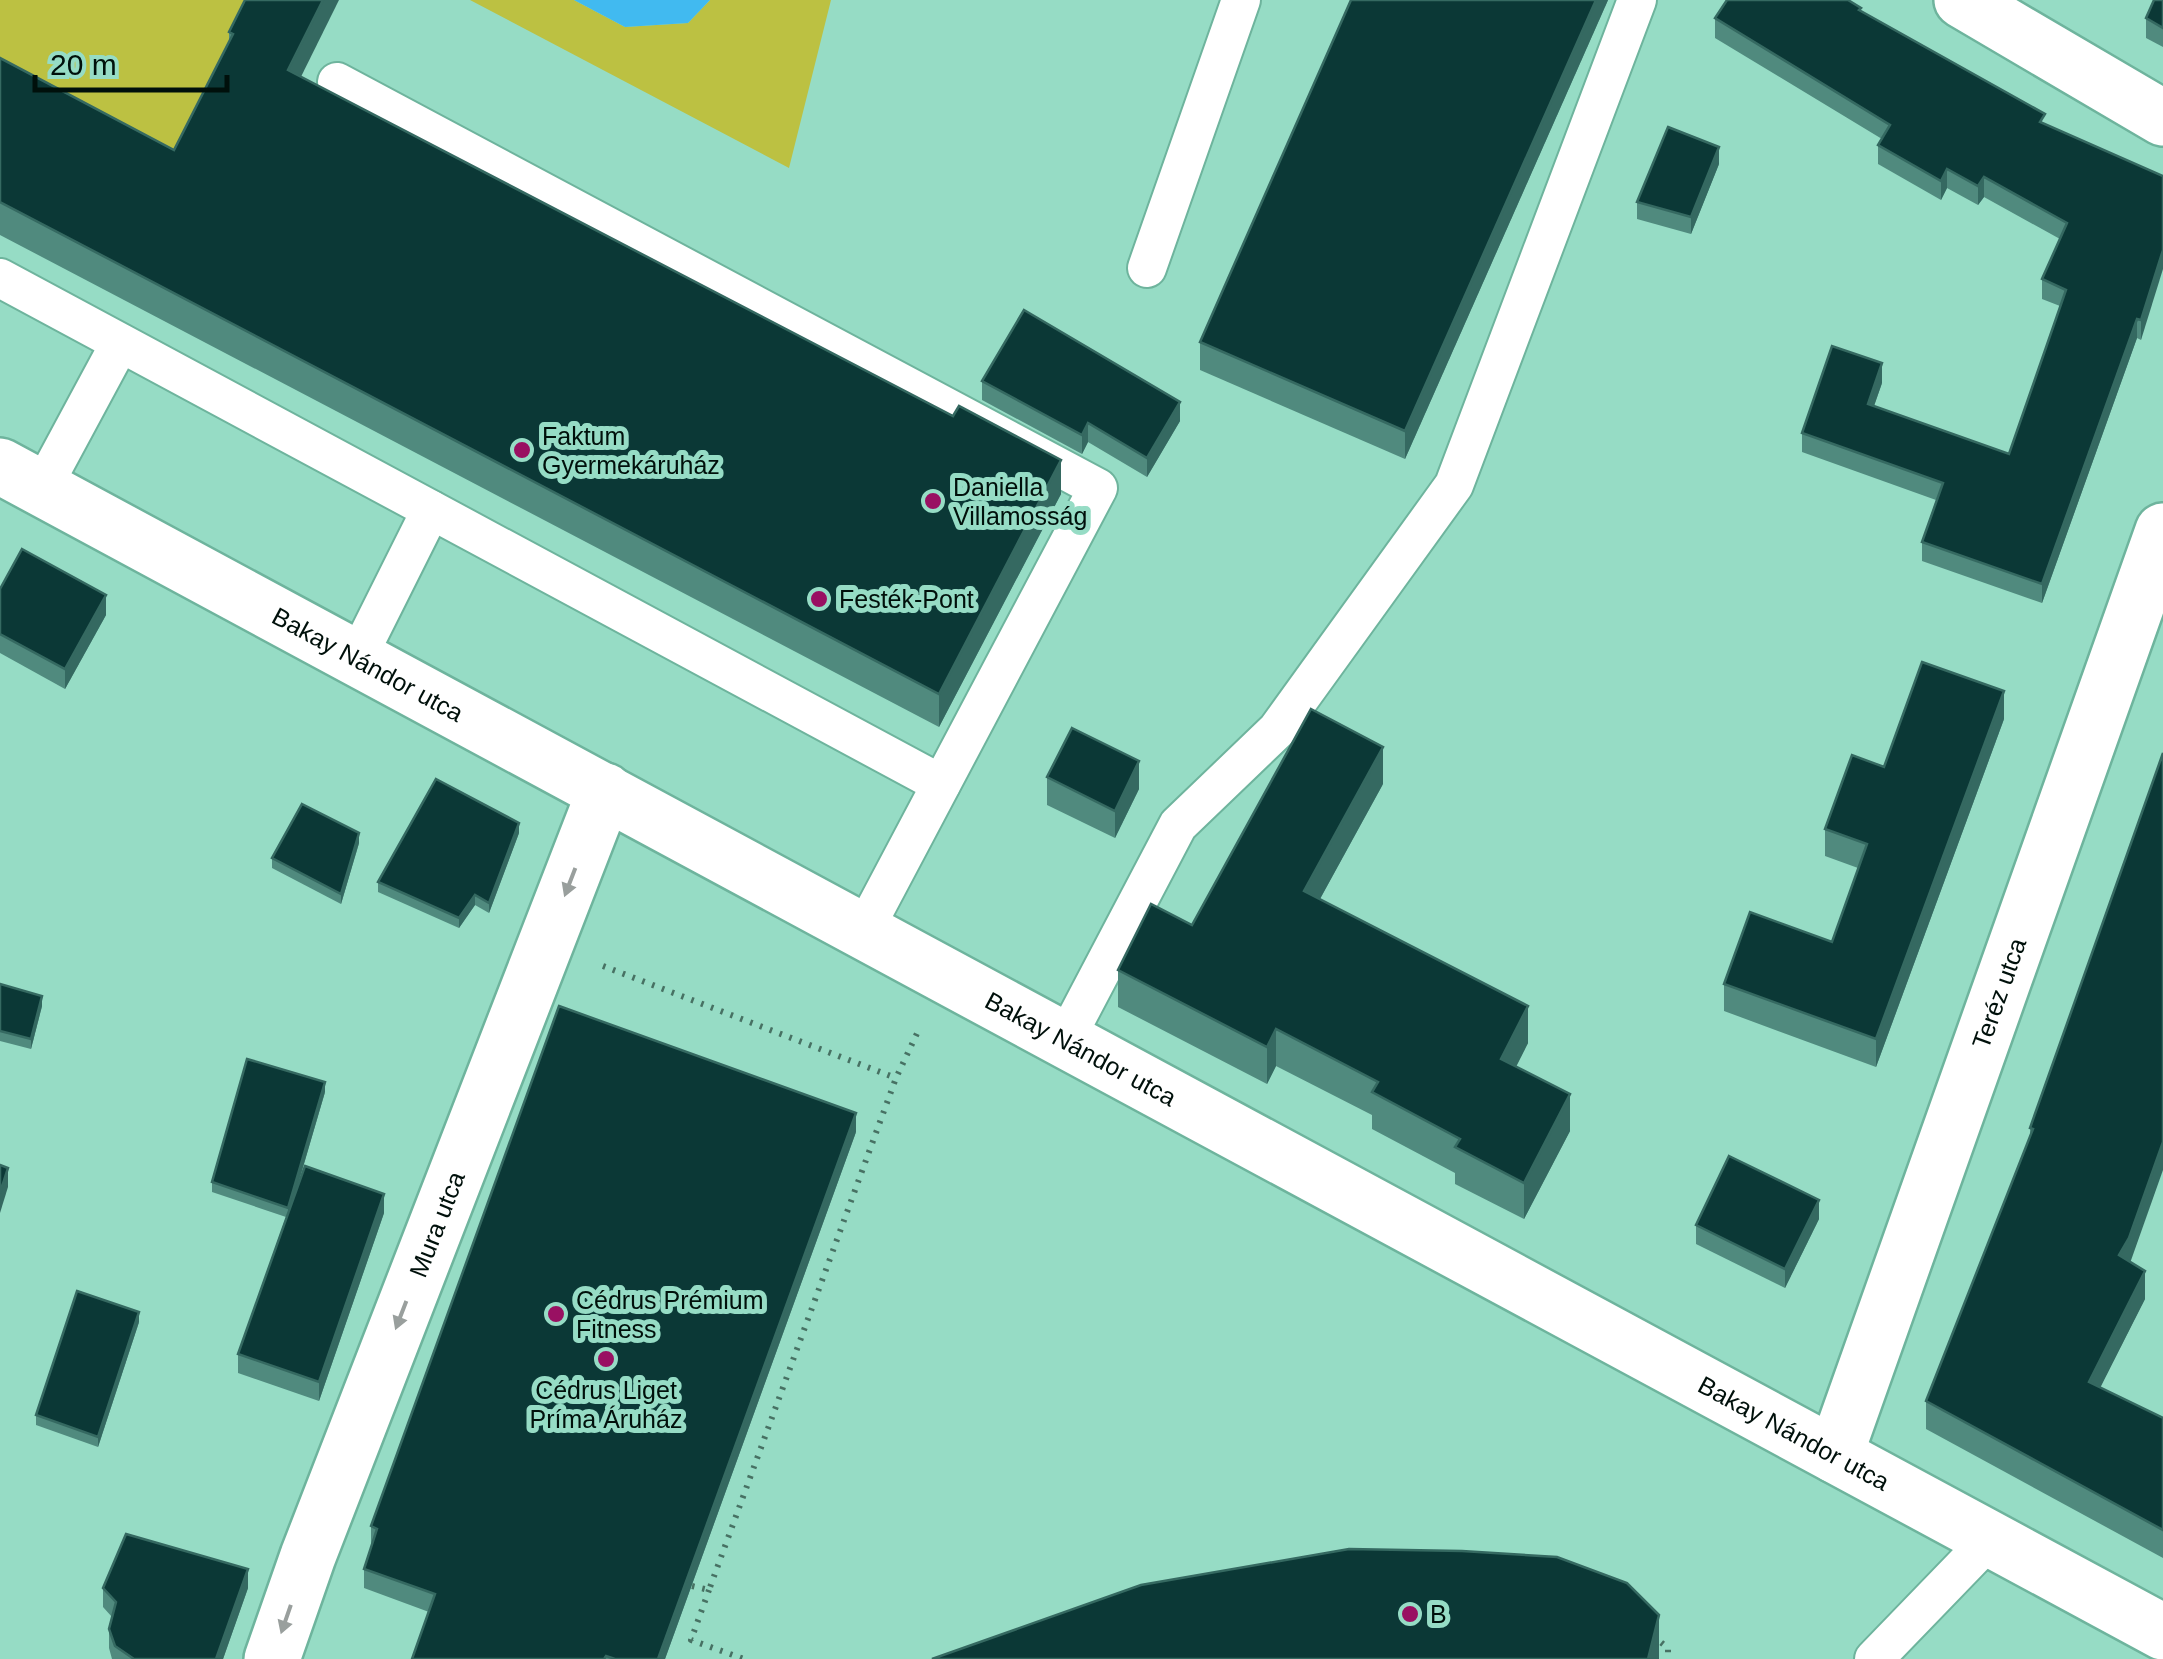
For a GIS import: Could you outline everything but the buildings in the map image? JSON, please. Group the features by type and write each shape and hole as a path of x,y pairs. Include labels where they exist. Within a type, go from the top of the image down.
{"street":[{"path":"1962,0 2163,118"},
{"name":"Bakay Nándor utca","path":"21,477 2163,1632"},
{"name":"Teréz utca","path":"1834,1455 2163,531"},
{"name":"Mura utca","path":"272,1659 308,1556 605,791"}],"lane":[{"path":"1147,268 1241,0"},
{"path":"1066,1040 1178,825 1277,730 1454,485 1637,0"},
{"path":"338,82 1098,488 864,930"},
{"path":"0,278 941,784"},
{"path":"21,477 120,343"},
{"path":"357,658 430,510"},
{"path":"1874,1659 1990,1538"}],"path":[{"path":"545,944 896,1078"},
{"path":"744,1659 692,1640 896,1078 946,974"},
{"path":"692,1586 709,1590"},
{"path":"1639,1623 1668,1648 1668,1659"}],"shaded area":[{"path":"0,0 250,0 173,151 0,60"},
{"path":"470,0 574,0 625,27 688,23 710,0 831,0 789,168"}],"water":[{"path":"574,0 710,0 688,23 625,27"}],"place":[{"name":"Faktum Gyermekáruház","path":"522,450"},
{"name":"Daniella Villamosság","path":"933,501"},
{"name":"Festék-Pont","path":"819,599"},
{"name":"Cédrus Prémium Fitness","path":"556,1314"},
{"name":"Cédrus Liget Príma Áruház","path":"606,1359"},
{"name":"B","path":"1410,1614"}]}
